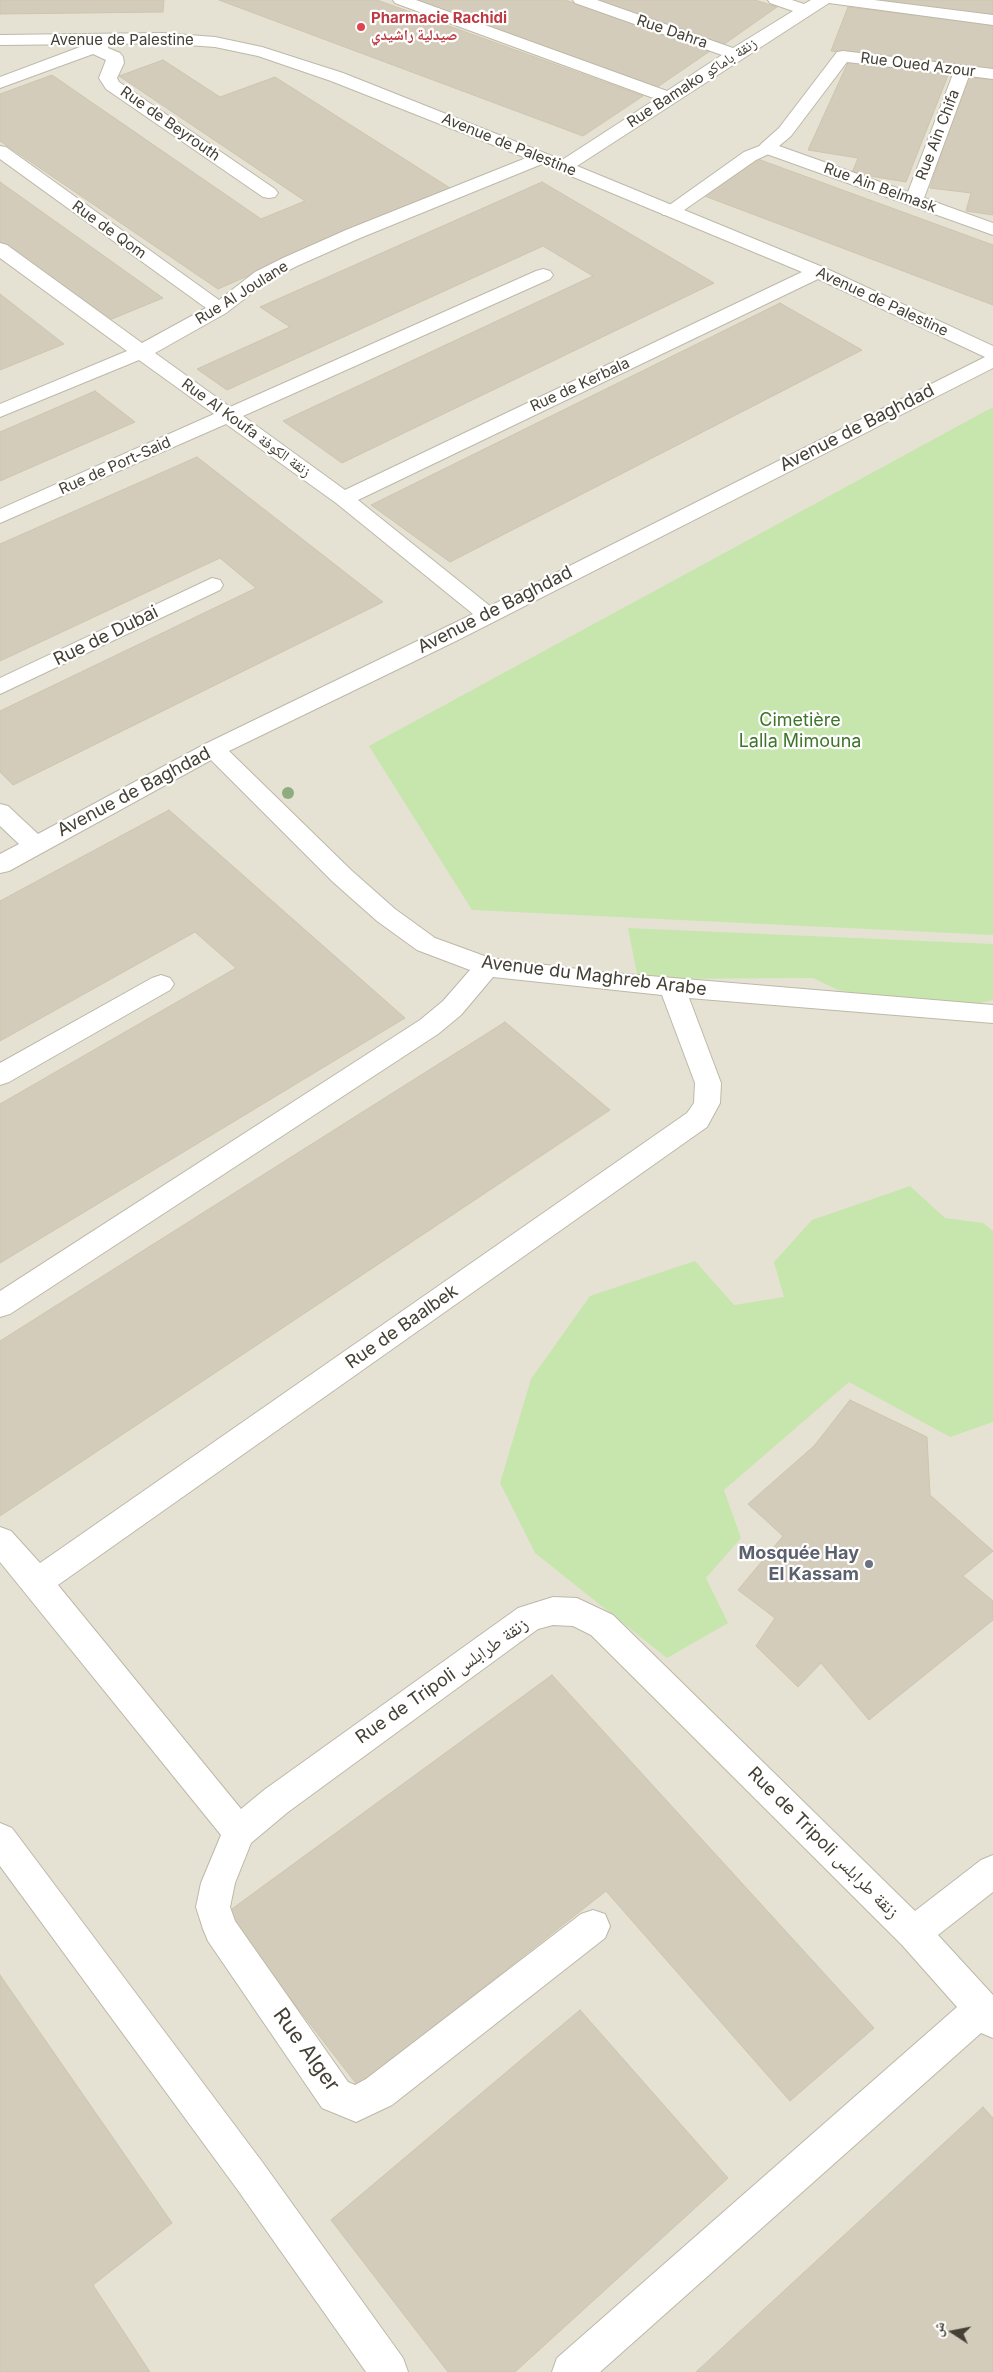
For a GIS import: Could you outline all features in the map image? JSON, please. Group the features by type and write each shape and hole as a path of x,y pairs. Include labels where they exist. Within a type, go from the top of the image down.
{"street":[{"path":"401,0 670,98"},
{"name":"Rue Dahra","path":"581,0 734,54"},
{"path":"776,0 806,10"},
{"name":"Rue Bamako زنقة باماكو","path":"564,167 734,54 822,0"},
{"path":"835,0 993,20"},
{"name":"Avenue de Palestine","path":"0,40 162,38 215,42 262,52 345,80 564,167 818,272 993,353"},
{"path":"0,82 95,48 111,39"},
{"name":"Rue de Beyrouth","path":"95,48 114,57 115,63 108,78 112,85 269,193"},
{"name":"Rue Oued Azour","path":"767,148 786,132 843,56 993,74"},
{"name":"Rue Ain Chifa","path":"914,200 963,70"},
{"path":"670,211 750,156 767,148"},
{"name":"Rue Ain Belmask","path":"767,148 993,229"},
{"name":"Rue de Qom","path":"0,151 218,309"},
{"name":"Rue Al Joulane","path":"0,411 143,351 218,309 262,276 290,262 353,234 542,158"},
{"name":"Rue Al Koufa زنقة الكوفة","path":"0,249 343,498 488,614"},
{"name":"Rue de Kerbala","path":"343,498 818,272"},
{"name":"Rue de Port-Said","path":"0,517 543,275"},
{"name":"Avenue de Baghdad","path":"0,865 213,750 448,636 488,614 993,360"},
{"name":"Rue de Dubai","path":"0,687 212,585"},
{"name":"Avenue du Maghreb Arabe","path":"213,750 342,876 386,915 426,944 487,967 672,987 993,1014"},
{"path":"0,812 36,844"},
{"path":"0,1306 428,1027 452,1008 487,967"},
{"path":"0,1075 161,984"},
{"name":"Rue de Baalbek","path":"37,1582 697,1120 707,1103 708,1083 672,987"},
{"path":"0,1540 37,1582 239,1832"},
{"name":"Rue de Tripoli زنقة طرابلس","path":"239,1832 276,1801 529,1618 553,1611 577,1612 602,1625 914,1933 993,1871"},
{"name":"Rue Alger","path":"239,1832 218,1883 213,1907 220,1929 335,2095 356,2104 379,2092 593,1926"},
{"path":"0,1839 250,2176 389,2372"},
{"path":"570,2372 988,2015 914,1933"}],"shaded area":[{"path":"0,0 993,0 993,2372 0,2372"}],"green space":[{"name":"Cimetière Lalla Mimouna","path":"993,407 993,935 472,910 369,746"},
{"path":"628,928 993,944 993,1000 948,1011 838,990 813,978 638,979"},
{"path":"910,1186 945,1218 983,1223 993,1231 993,1422 950,1437 849,1382 724,1490 741,1538 706,1578 728,1623 667,1658 535,1553 500,1483 531,1379 590,1296 695,1261 734,1305 784,1297 774,1262 812,1220"}],"building":[{"path":"0,0 164,0 163,12 0,14"},
{"path":"219,0 377,0 643,96 583,136"},
{"path":"414,0 565,0 713,49 656,88"},
{"path":"596,0 755,0 777,7 723,45"},
{"path":"854,0 993,0 993,17"},
{"path":"848,7 993,25 993,72 831,51"},
{"path":"850,58 949,73 906,182 852,173 858,158 808,150"},
{"path":"163,60 220,97 275,77 450,188 218,289 0,141 0,94 52,75 261,219 305,201 119,76"},
{"path":"966,77 993,80 993,215 966,211 971,193 930,188"},
{"path":"755,158 993,245 993,305 702,195"},
{"path":"0,182 163,298 107,321 0,243"},
{"path":"542,182 714,283 342,463 283,421 593,276 543,246 227,390 197,369 290,327 260,307"},
{"path":"0,294 64,344 0,370"},
{"path":"780,303 862,350 450,562 371,505"},
{"path":"95,391 135,422 0,481 0,432"},
{"path":"197,457 383,602 13,785 0,772 0,711 256,588 220,558 0,661 0,544"},
{"path":"169,810 405,1018 0,1263 0,1104 236,968 195,932 0,1041 0,901"},
{"path":"505,1022 610,1110 0,1516 0,1341"},
{"name":"Mosquée Hay El Kassam","path":"850,1400 927,1437 930,1495 993,1551 963,1576 993,1601 993,1620 869,1720 821,1663 798,1687 756,1646 775,1618 738,1590 783,1536 748,1504 814,1446"},
{"path":"552,1675 874,2028 790,2101 606,1891 358,2086 225,1914"},
{"path":"0,1975 172,2223 93,2285 150,2372 0,2372"},
{"path":"580,2010 728,2178 515,2372 448,2372 331,2220"},
{"path":"983,2107 993,2118 993,2372 696,2372"}],"place":[{"name":"Pharmacie Rachidi صيدلية راشيدي","path":"361,27"},
{"name":"Mosquée Hay El Kassam","path":"869,1564"}]}
